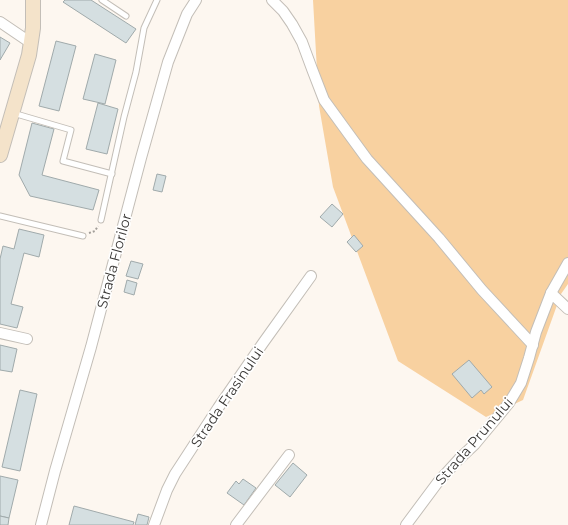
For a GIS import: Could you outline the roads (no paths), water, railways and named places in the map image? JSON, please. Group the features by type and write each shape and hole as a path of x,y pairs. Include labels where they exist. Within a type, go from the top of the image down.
{"street":[{"path":"1,151 31,43 33,0"},
{"name":"Strada Florilor","path":"40,525 91,347 168,62 187,14 196,0"},
{"path":"272,0 283,11 302,42 324,100 367,159 439,238 482,290 533,345"},
{"path":"0,22 31,43"},
{"name":"Strada Prunului","path":"406,525 438,482 475,444 510,403 521,383 536,332 551,293 568,263"},
{"name":"Strada Frasinului","path":"154,525 166,490 175,474 222,402 311,276"},
{"path":"551,293 568,309"},
{"path":"0,333 27,339"},
{"path":"236,525 289,455"}],"lane":[{"path":"102,0 126,16"},
{"path":"101,220 136,72 144,28 157,0"},
{"path":"12,113 71,130 63,161 112,174"},
{"path":"0,216 83,236"}]}
